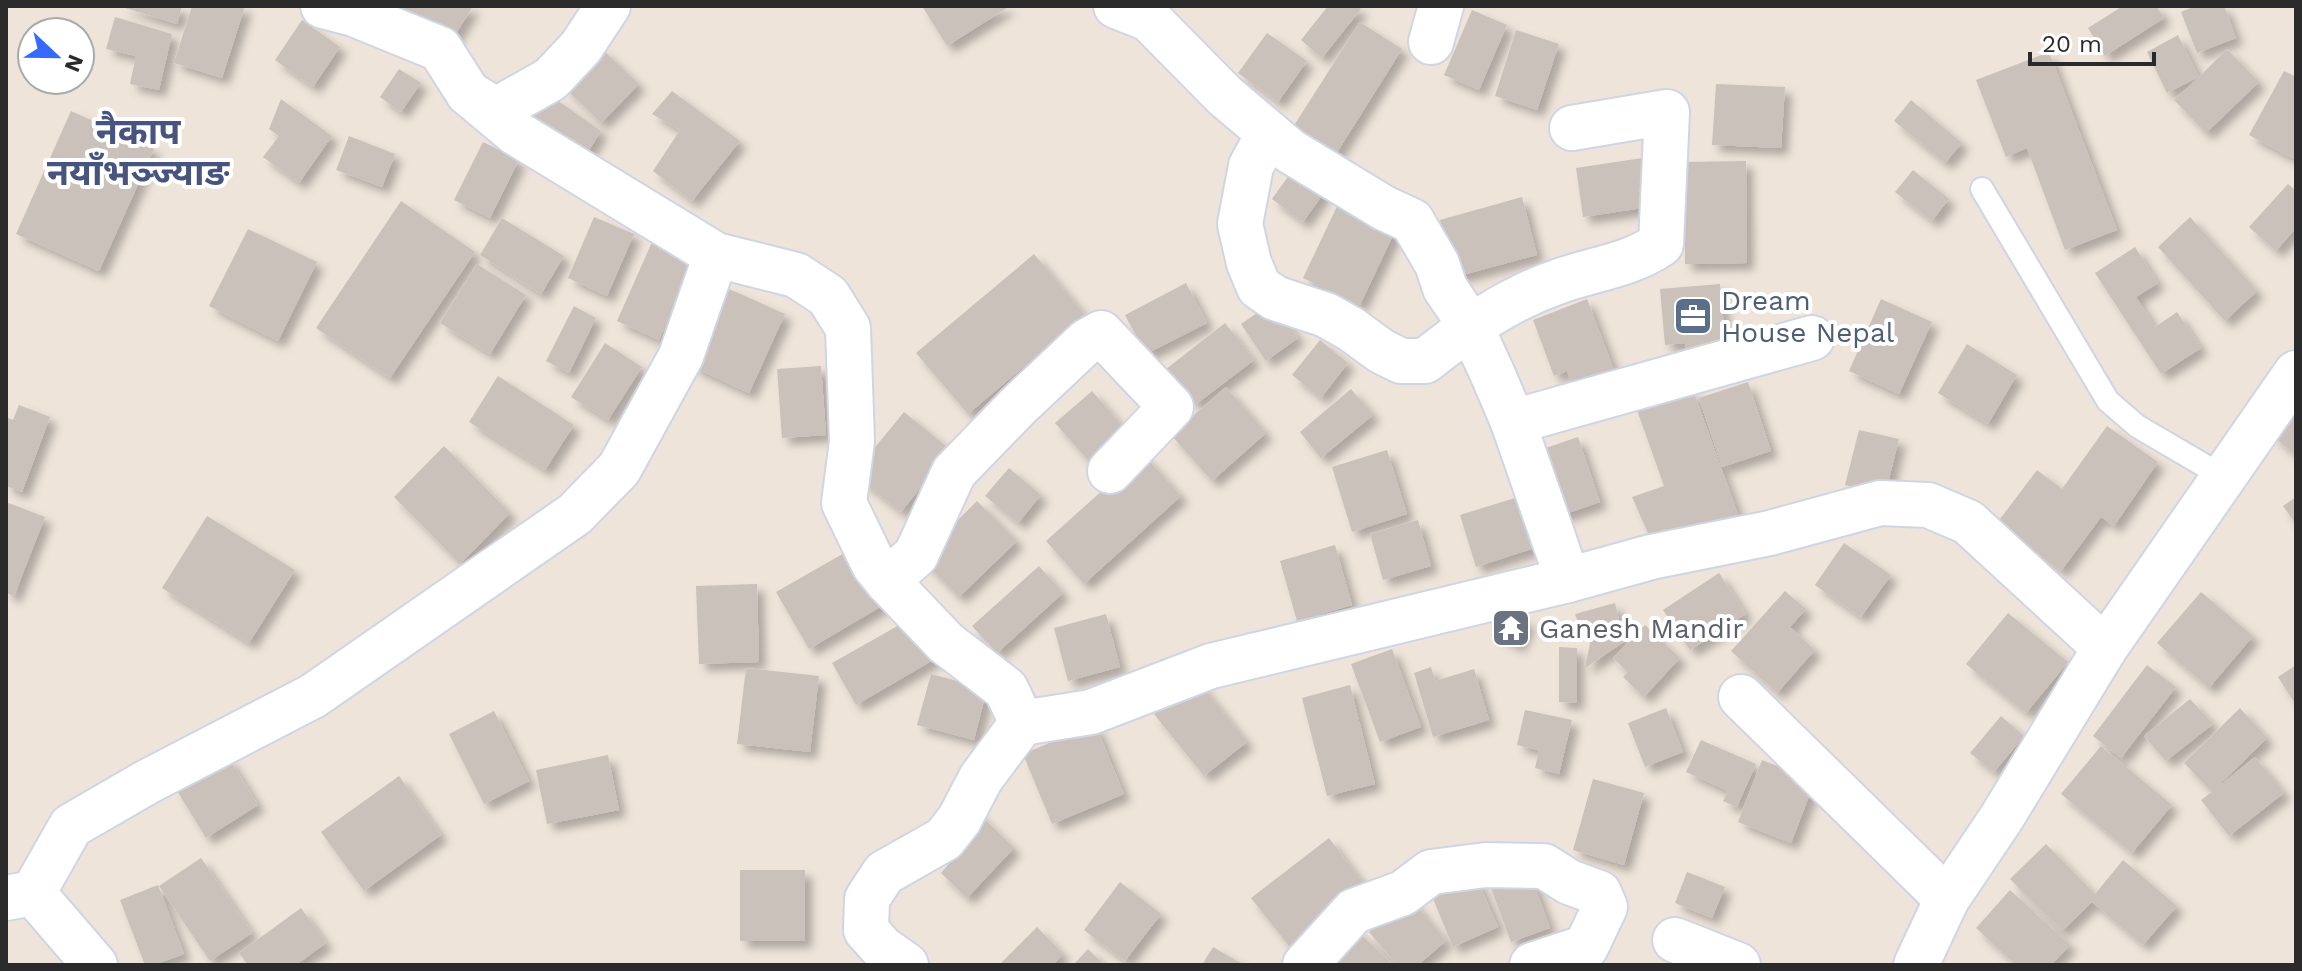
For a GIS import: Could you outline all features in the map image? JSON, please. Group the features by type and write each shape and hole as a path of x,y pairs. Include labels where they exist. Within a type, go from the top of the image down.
{"street":[{"path":"323,6 354,14 440,49 468,93 516,133 716,255 796,275 828,296 848,328 852,441 844,503 874,565 946,643 1006,689 1022,723"},
{"path":"468,93 496,110 551,79 581,47 608,6"},
{"path":"1116,6 1149,19 1225,96 1290,151 1384,208 1412,221 1437,264 1445,288 1470,325 1513,422 1568,580"},
{"path":"1269,133 1251,166 1240,224 1249,263 1259,287 1275,298 1326,315 1401,361 1425,361 1470,325 1510,300 1559,281 1644,255 1661,244 1667,112 1572,128"},
{"path":"95,965 20,896 71,826 147,782 313,696 575,514 619,469 681,356 716,255"},
{"path":"887,581 916,555 954,472 1018,406 1087,341 1101,333 1171,407 1110,471"},
{"path":"1513,422 1812,338"},
{"path":"1916,965 1947,899 2002,817 2105,648 2296,373"},
{"path":"906,965 882,948 866,930 867,899 884,873 944,839 959,820 981,778 1022,723 1091,712 1211,666 1651,557 1770,533 1880,503 1928,505 1968,522 2105,648"},
{"path":"1741,697 1947,899"},
{"path":"1305,965 1354,911 1403,893 1431,872 1486,865 1544,866 1569,882 1599,893 1605,907 1586,947 1532,965"},
{"path":"1675,940 1738,965"}],"lane":[{"path":"1982,189 2108,401 2137,426 2224,477"}],"building":[{"path":"119,6 182,6 177,24"},
{"path":"192,6 245,6 222,78 174,63"},
{"path":"380,6 473,6 448,47"},
{"path":"922,6 1010,6 947,46"},
{"path":"1328,6 1357,6 1361,9 1322,58 1301,40"},
{"path":"2123,6 2156,6 2164,18 2105,56 2088,28"},
{"path":"2196,6 2224,6 2236,38 2197,53 2181,12"},
{"path":"1472,10 1507,25 1479,90 1444,75"},
{"path":"115,17 172,34 159,90 130,84 136,56 106,49"},
{"path":"302,20 340,47 313,87 275,60"},
{"path":"1360,22 1402,49 1336,154 1293,127"},
{"path":"1516,30 1559,44 1537,110 1495,96"},
{"path":"1267,33 1307,61 1278,102 1238,73"},
{"path":"2178,35 2199,77 2167,93 2147,52"},
{"path":"601,48 639,84 601,123 564,87"},
{"path":"2227,49 2259,82 2206,133 2174,100"},
{"path":"2049,52 2117,230 2065,250 2027,148 2006,157 1976,80"},
{"path":"399,69 421,83 401,112 380,97"},
{"path":"2284,71 2296,77 2296,160 2249,135"},
{"path":"1716,84 1785,87 1781,148 1712,145"},
{"path":"672,91 740,141 692,201 653,171 680,130 652,114"},
{"path":"554,98 601,131 576,171 515,128"},
{"path":"281,99 332,136 299,183 263,157 279,136 269,129"},
{"path":"1911,100 1962,143 1945,163 1894,121"},
{"path":"71,111 154,149 99,271 16,234"},
{"path":"349,136 395,154 382,187 336,170"},
{"path":"483,142 519,160 490,218 454,200"},
{"path":"1649,157 1656,206 1583,217 1576,168"},
{"path":"1746,161 1747,263 1685,264 1684,162"},
{"path":"1297,164 1328,187 1303,222 1272,199"},
{"path":"1913,170 1949,199 1932,221 1895,192"},
{"path":"2288,184 2296,191 2296,228 2276,251 2249,227"},
{"path":"1522,197 1537,255 1455,277 1440,220"},
{"path":"401,201 475,252 390,378 316,328"},
{"path":"1339,202 1396,229 1360,305 1303,278"},
{"path":"594,217 634,234 607,296 568,278"},
{"path":"2190,217 2257,291 2225,321 2158,247"},
{"path":"502,218 564,256 541,294 480,255"},
{"path":"248,229 317,262 278,341 209,306"},
{"path":"652,242 694,260 678,298 684,300 673,326 667,323 659,340 617,321"},
{"path":"2135,247 2158,283 2136,297 2155,327 2177,312 2201,348 2161,374 2095,273"},
{"path":"1034,254 1085,315 968,414 916,353"},
{"path":"477,264 526,295 490,354 440,323"},
{"path":"1186,283 1207,323 1146,354 1125,315"},
{"name":"Dream House Nepal","path":"1720,284 1726,348 1686,352 1685,343 1665,345 1660,289"},
{"path":"727,288 785,314 749,393 691,366"},
{"path":"1587,299 1617,378 1575,394 1567,371 1554,376 1533,320"},
{"path":"1881,299 1932,322 1899,394 1849,371"},
{"path":"1273,302 1298,338 1266,361 1241,324"},
{"path":"574,306 596,318 569,373 546,361"},
{"path":"1225,323 1254,360 1195,405 1166,369"},
{"path":"1320,340 1348,363 1321,398 1292,375"},
{"path":"605,343 642,367 608,420 571,397"},
{"path":"1967,344 2017,375 1988,424 1938,393"},
{"path":"821,366 826,435 782,438 777,369"},
{"path":"498,376 574,425 545,470 469,422"},
{"path":"1748,382 1771,451 1722,467 1699,398"},
{"path":"1226,387 1266,433 1212,481 1171,435"},
{"path":"1351,389 1373,415 1321,458 1300,432"},
{"path":"1693,390 1739,517 1652,542 1632,497 1664,486 1637,410"},
{"path":"1092,391 1123,427 1087,459 1055,423"},
{"path":"19,405 50,417 22,492 6,486 6,417 13,420"},
{"path":"2296,406 2296,456 2271,434"},
{"path":"904,412 951,450 901,512 853,474"},
{"path":"2107,426 2158,462 2114,526 2101,517 2061,571 1997,523 2037,470 2062,489"},
{"path":"1859,430 1899,439 1885,495 1845,485"},
{"path":"1578,437 1600,502 1557,517 1534,452"},
{"path":"444,446 510,513 460,564 394,497"},
{"path":"1387,450 1407,514 1352,532 1332,467"},
{"path":"1143,454 1181,496 1084,584 1046,541"},
{"path":"1009,468 1041,495 1018,523 985,496"},
{"path":"1531,493 1547,544 1476,567 1460,515"},
{"path":"2296,497 2296,524 2283,506"},
{"path":"977,501 1017,541 959,597 920,558"},
{"path":"6,502 45,517 14,596 6,593"},
{"path":"207,516 295,570 249,643 162,588"},
{"path":"1418,520 1431,566 1383,580 1370,534"},
{"path":"1844,543 1891,575 1861,617 1815,585"},
{"path":"860,544 892,600 809,649 776,592"},
{"path":"1335,545 1352,605 1297,621 1280,561"},
{"path":"1039,566 1063,593 997,653 972,626"},
{"path":"1719,573 1746,614 1690,650 1663,610"},
{"path":"757,584 759,662 699,664 696,586"},
{"path":"1785,591 1806,609 1790,627 1815,650 1777,693 1731,651"},
{"path":"2201,592 2253,636 2209,688 2157,643"},
{"path":"1615,603 1624,642 1585,668 1592,633 1579,625 1575,614"},
{"name":"Ganesh Mandir","path":"1505,611 1529,622 1518,646 1494,634"},
{"path":"2008,613 2068,662 2026,713 1966,664"},
{"path":"1106,614 1120,667 1068,681 1054,628"},
{"path":"917,615 940,656 856,705 832,663"},
{"path":"1645,625 1680,658 1644,697 1623,677 1628,672 1613,658"},
{"path":"1559,647 1577,648 1577,703 1559,702"},
{"path":"1392,649 1421,727 1380,742 1351,664"},
{"path":"2147,665 2176,687 2121,758 2093,736"},
{"path":"2296,665 2296,705 2278,677"},
{"path":"1431,667 1435,681 1474,669 1489,720 1433,737 1414,673"},
{"path":"746,668 819,676 810,752 737,744"},
{"path":"931,674 987,689 974,740 917,725"},
{"path":"1197,680 1247,742 1204,776 1154,714"},
{"path":"1350,685 1375,784 1327,796 1302,698"},
{"path":"2190,699 2213,724 2166,761 2144,736"},
{"path":"1666,708 1683,752 1645,767 1628,723"},
{"path":"2240,708 2267,738 2214,790 2255,757 2284,793 2229,836 2201,800 2212,792 2184,763"},
{"path":"1525,710 1572,720 1559,774 1535,768 1539,750 1517,745"},
{"path":"494,711 529,781 484,804 449,734"},
{"path":"2001,716 2024,736 1994,772 1970,753"},
{"path":"1095,724 1124,794 1052,824 1023,754"},
{"path":"1701,740 1756,764 1737,807 1723,801 1728,791 1686,772"},
{"path":"2101,746 2172,805 2132,853 2061,794"},
{"path":"608,755 619,810 547,824 536,770"},
{"path":"228,757 258,805 206,838 176,789"},
{"path":"1762,760 1815,781 1791,843 1738,822"},
{"path":"399,776 441,835 364,891 321,832"},
{"path":"1593,779 1644,793 1624,865 1573,850"},
{"path":"973,808 1014,848 967,898 941,873 970,839"},
{"path":"1329,838 1366,887 1289,946 1251,898"},
{"path":"2046,844 2095,894 2123,860 2177,906 2143,945 2092,902 2062,931 2010,879"},
{"path":"201,858 252,933 210,961 159,886"},
{"path":"1528,868 1550,928 1511,942 1489,883"},
{"path":"740,870 805,870 805,941 740,941"},
{"path":"1687,872 1725,887 1712,918 1675,903"},
{"path":"1476,877 1498,927 1453,947 1432,896"},
{"path":"1120,882 1161,914 1125,961 1084,930"},
{"path":"158,885 184,954 154,965 145,965 120,900"},
{"path":"2010,890 2070,945 2051,965 2016,965 1976,928"},
{"path":"1410,898 1446,941 1418,965 1397,965 1369,932"},
{"path":"301,908 326,943 296,965 248,965 239,953"},
{"path":"1351,926 1394,965 1316,965"},
{"path":"1037,927 1063,954 1053,965 999,965"},
{"path":"1213,947 1244,965 1202,965"},
{"path":"1088,949 1104,965 1073,965"}],"place":[{"name":"Dream House Nepal","path":"1693,316"},
{"name":"Ganesh Mandir","path":"1511,628"}],"district":[{"name":"नैकाप नयाँभञ्ज्याङ","path":"138,152"}]}
